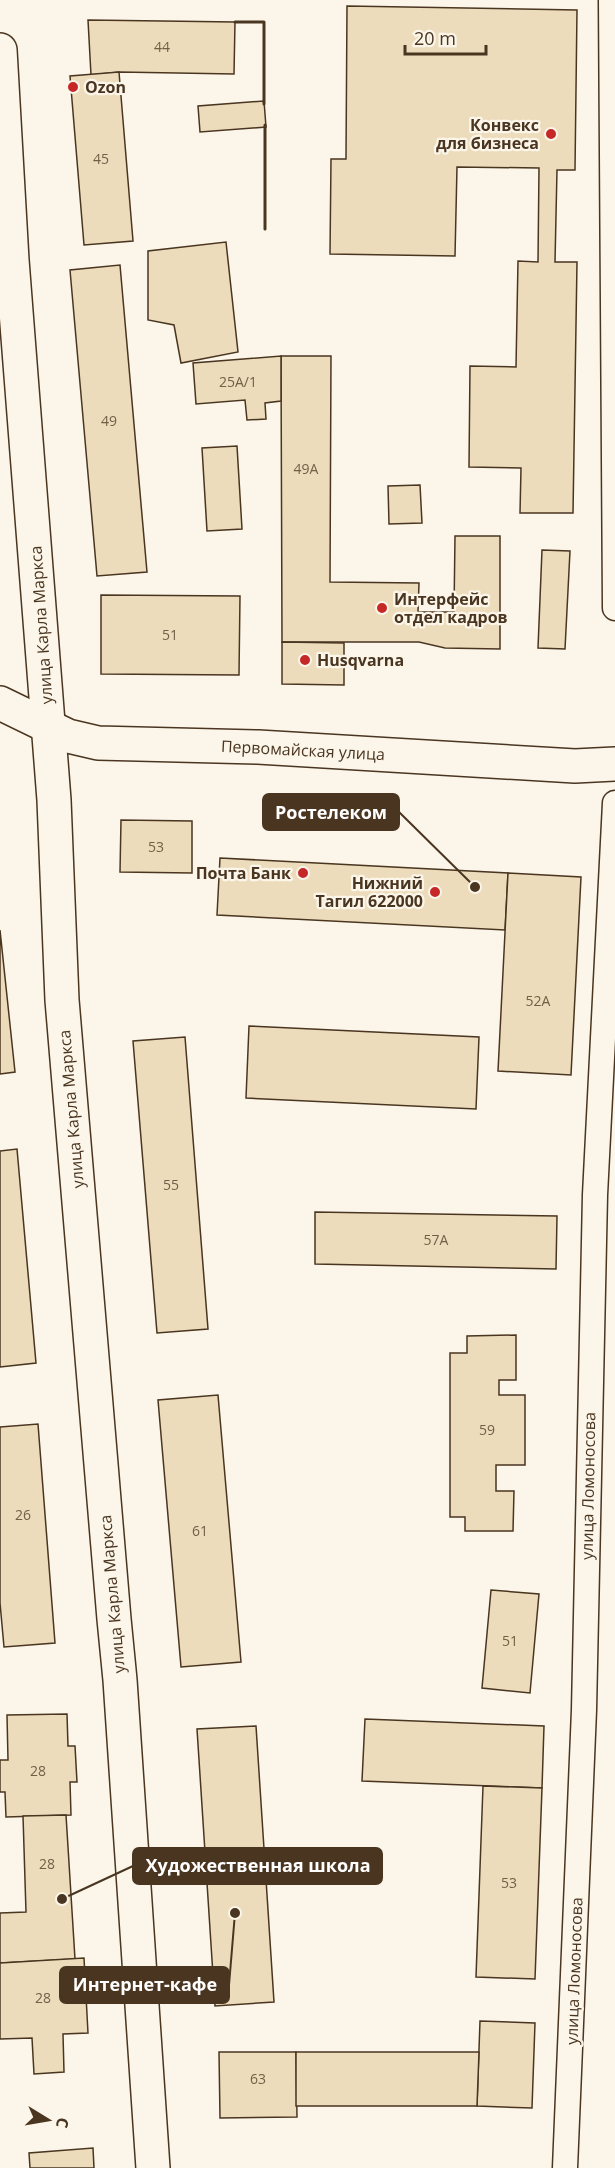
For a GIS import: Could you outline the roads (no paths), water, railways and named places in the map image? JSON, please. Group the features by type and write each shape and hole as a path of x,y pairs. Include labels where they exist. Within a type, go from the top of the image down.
{"street":[{"path":"611,0 615,608"},
{"name":"улица Карла Маркса","path":"0,50 12,260 54,800 62,1000 120,1680 153,2168"},
{"name":"Первомайская улица","path":"0,703 68,736 98,743 258,747 575,766 615,764"},
{"name":"улица Ломоносова","path":"565,2168 584,1710 595,1195 615,803"}],"place":[{"name":"Ozon","path":"73,87"},
{"name":"Конвекс для бизнеса","path":"551,134"},
{"name":"Интерфейс отдел кадров","path":"382,608"},
{"name":"Husqvarna","path":"305,660"},
{"name":"Почта Банк","path":"303,873"},
{"name":"Ростелеком","path":"475,887"},
{"name":"Нижний Тагил 622000","path":"435,892"},
{"name":"Художественная школа","path":"62,1899"},
{"name":"Интернет-кафе","path":"235,1913"}]}
